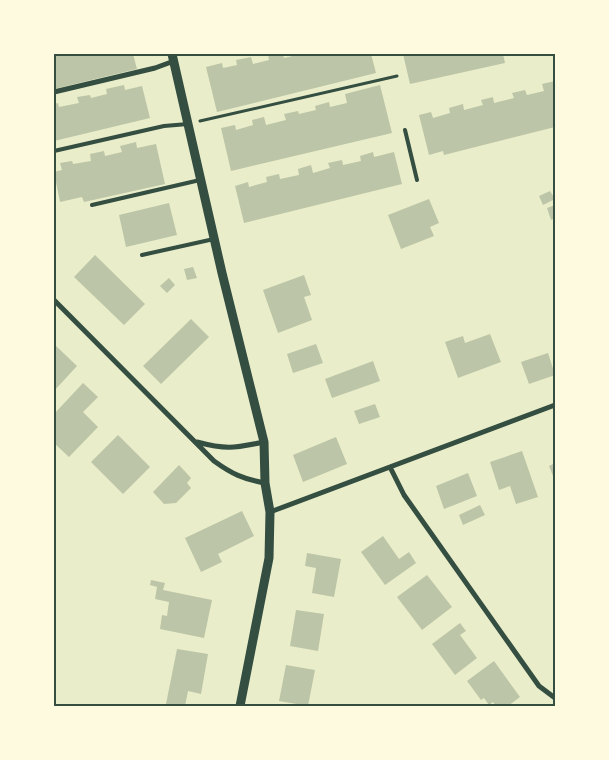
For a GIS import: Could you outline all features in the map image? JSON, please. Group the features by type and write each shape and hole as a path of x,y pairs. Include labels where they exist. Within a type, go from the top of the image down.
{"street":[{"path":"54,92 155,68 173,57 214,239 264,442 265,483 270,512 269,558 240,706"},
{"path":"54,300 214,461 245,479 265,483"},
{"path":"270,512 555,405"},
{"path":"197,442 217,448 233,448 264,442"},
{"path":"390,467 404,495 539,686 555,698"}],"lane":[{"path":"54,151 164,126 188,124"},
{"path":"405,130 417,180"},
{"path":"92,204 201,180"},
{"path":"142,255 214,239"}],"path":[{"path":"188,124 397,76"}],"building":[{"path":"54,54 133,54 137,69 54,89"},
{"path":"268,54 283,54 284,58 301,54 371,54 376,73 217,112 206,67 222,63 223,68 237,65 236,60 251,57 253,64 269,60"},
{"path":"403,54 503,54 505,63 410,84"},
{"path":"555,81 555,127 444,155 443,151 429,155 419,115 431,112 433,118 450,113 449,108 463,104 464,110 483,105 481,100 493,97 494,103 514,98 512,93 525,90 527,95 544,91 542,84"},
{"path":"124,85 125,90 142,86 150,118 54,141 54,104 58,103 59,107 79,103 77,97 90,95 91,98 107,94 106,89"},
{"path":"380,85 392,133 231,171 221,128 235,125 236,130 253,125 252,120 264,117 266,125 286,120 284,114 298,111 299,114 316,110 315,106 329,102 330,107 347,103 345,94"},
{"path":"136,142 137,148 156,144 165,184 84,202 82,197 60,202 54,172 62,170 60,163 72,161 73,164 91,161 90,154 104,151 105,156 122,152 120,146"},
{"path":"373,152 374,157 394,152 402,184 244,223 235,186 248,182 249,187 267,182 266,177 279,174 280,179 299,175 298,169 311,165 313,173 330,168 328,163 342,160 343,165 361,161 360,156"},
{"path":"550,191 555,199 543,205 539,196"},
{"path":"429,199 439,223 430,227 434,236 401,249 388,215"},
{"path":"169,203 177,235 126,247 119,215"},
{"path":"555,205 555,218 551,220 547,208"},
{"path":"95,255 145,304 124,325 74,277"},
{"path":"193,267 197,278 187,280 184,269"},
{"path":"304,275 311,295 304,297 312,320 278,333 263,290"},
{"path":"169,278 175,285 167,293 160,286"},
{"path":"191,319 209,337 161,384 143,366"},
{"path":"490,334 501,362 458,378 445,342 463,336 465,343"},
{"path":"54,344 77,366 54,391"},
{"path":"316,344 323,363 293,373 287,354"},
{"path":"548,353 555,375 529,384 521,362"},
{"path":"373,361 380,381 332,398 325,379"},
{"path":"83,383 98,397 83,412 98,427 69,457 54,443 54,414"},
{"path":"375,404 380,417 359,424 354,411"},
{"path":"118,435 150,467 123,494 91,462"},
{"path":"336,437 347,464 303,482 293,455"},
{"path":"522,451 538,497 516,504 510,486 499,490 490,462"},
{"path":"555,463 555,481 549,466"},
{"path":"179,465 191,478 187,483 191,488 176,503 164,504 153,492"},
{"path":"468,473 477,496 444,509 436,486"},
{"path":"480,505 485,515 463,525 459,515"},
{"path":"242,511 254,536 218,554 222,562 201,572 185,538"},
{"path":"383,536 399,559 409,552 416,563 385,585 361,552"},
{"path":"307,553 341,559 334,597 312,593 316,568 305,566"},
{"path":"427,575 452,607 422,630 397,597"},
{"path":"151,580 165,583 163,590 212,600 204,638 160,629 162,615 167,616 169,602 155,599 157,587 150,585"},
{"path":"296,610 324,614 318,651 290,646"},
{"path":"460,623 466,631 460,635 477,658 455,675 432,644"},
{"path":"177,649 208,654 201,694 188,691 185,706 166,704"},
{"path":"494,661 520,697 508,706 496,706 493,702 489,705 484,698 481,700 467,681"},
{"path":"286,665 315,670 308,706 279,701"}]}
